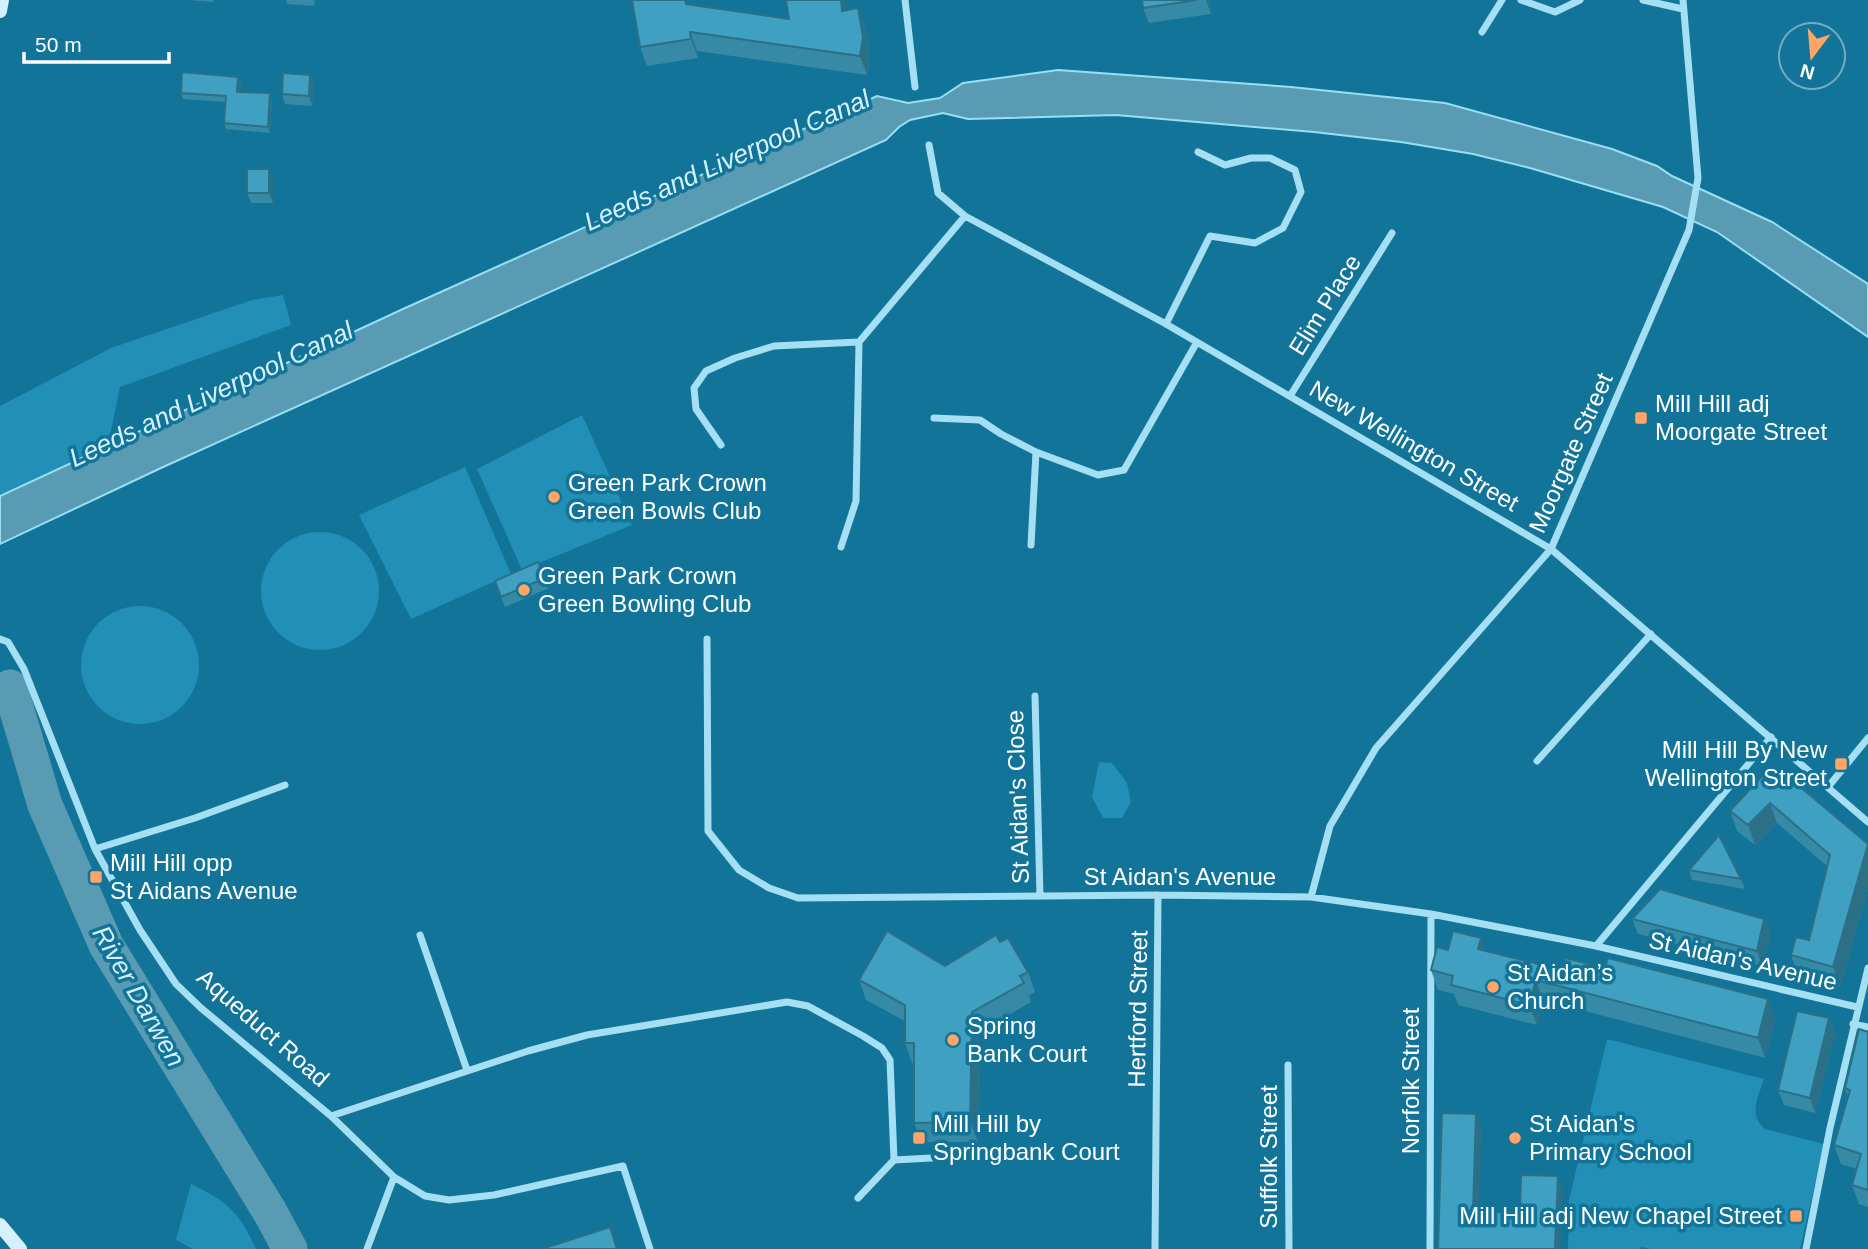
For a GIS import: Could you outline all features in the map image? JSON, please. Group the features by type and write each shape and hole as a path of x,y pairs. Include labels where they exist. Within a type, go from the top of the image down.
{"main road":[{"path":"0,11 2,0"},
{"path":"0,1226 20,1249"}],"street":[{"path":"905,0 915,87"},
{"path":"1482,32 1502,0"},
{"path":"1521,0 1555,12 1580,0"},
{"path":"1643,0 1683,4"},
{"name":"Moorgate Street","path":"1311,897 1330,826 1376,748 1551,549 1689,230 1698,178 1683,4"},
{"name":"New Wellington Street","path":"929,145 938,192 965,216 1166,324 1551,549 1868,822"},
{"path":"1166,324 1210,236 1255,243 1283,228 1301,192 1295,170 1270,158 1251,158 1225,165 1198,152"},
{"path":"841,547 856,501 859,342 965,216"},
{"name":"Elim Place","path":"1290,396 1392,233"},
{"path":"722,445 696,409 694,388 706,370 774,346 859,342"},
{"path":"934,418 979,420 1036,452 1098,475 1124,470 1197,342"},
{"path":"1031,545 1036,452"},
{"path":"1537,761 1651,635"},
{"name":"Aqueduct Road","path":"0,639 8,642 24,669 95,849 140,930 176,984 201,1009 331,1116 394,1177 425,1196 449,1200 494,1195 624,1166 650,1249"},
{"name":"St Aidan's Avenue","path":"708,639 708,831 739,870 769,888 798,898 1158,895 1311,897 1431,914 1596,946 1857,1007"},
{"name":"St Aidan's Close","path":"1035,696 1040,896"},
{"path":"1596,946 1771,737"},
{"path":"1828,787 1868,738"},
{"path":"95,849 195,818 285,785"},
{"name":"Hertford Street","path":"1155,1249 1158,895"},
{"name":"Norfolk Street","path":"1430,1249 1431,914"},
{"path":"420,935 467,1070"},
{"path":"1806,1249 1823,1157 1868,968"},
{"path":"331,1116 467,1070 587,1035 787,1002 807,1006 882,1048 890,1060 894,1160"},
{"path":"1853,1024 1868,1027"},
{"name":"Suffolk Street","path":"1288,1065 1289,1249"},
{"path":"858,1198 894,1160 987,1155"},
{"path":"367,1249 394,1177"}],"shaded area":[{"path":"1058,70 1291,87 1445,103 1612,149 1657,166 1672,176 1772,222 1868,284 1868,337 1717,232 1663,207 1473,154 1314,132 1116,115 968,119 943,113 910,120 886,140 161,468 0,544 0,496 403,309 877,96 908,103 940,98 963,83"},
{"path":"283,295 291,325 120,387 108,445 0,496 0,406 111,348 252,300"},
{"name":"Green Park Crown Green Bowls Club","path":"582,415 632,525 522,570 477,469"},
{"name":"Green Park Crown Green Bowls Club","path":"465,467 511,574 411,619 359,515"},
{"path":"320,532 343,536 362,549 375,568 379,591 375,614 362,633 343,646 320,650 297,646 278,633 265,614 261,591 265,568 278,549 297,536"},
{"path":"140,606 163,610 182,623 195,642 199,665 195,688 182,707 163,720 140,724 117,720 98,707 85,688 81,665 85,642 98,623 117,610"},
{"path":"1099,762 1112,763 1127,783 1131,802 1122,818 1103,818 1092,797"},
{"path":"1607,1039 1764,1079 1756,1112 1765,1129 1824,1144 1800,1249 1568,1249 1569,1200"},
{"path":"191,1184 231,1209 256,1249 193,1249 176,1240"}],"building":[{"path":"632,0 685,0 686,4 789,19 786,0 841,0 842,11 858,8 863,37 860,56 690,32 691,39 640,47"},
{"path":"1142,0 1197,0 1143,8"},
{"path":"182,72 238,77 237,92 270,93 268,127 224,123 226,96 181,93"},
{"path":"283,73 310,75 309,96 282,94"},
{"path":"247,169 269,169 269,193 247,193"},
{"path":"538,562 545,578 501,597 495,581"},
{"path":"1773,764 1868,844 1833,967 1791,955 1796,937 1809,940 1830,855 1770,803 1748,825 1730,811"},
{"path":"1719,835 1741,879 1689,870"},
{"path":"1660,889 1764,919 1757,951 1632,919"},
{"name":"Spring Bank Court","path":"887,931 945,966 996,935 1000,942 1008,938 1028,972 1020,976 1024,983 972,1012 970,1122 914,1123 914,1043 905,1043 905,1005 859,980"},
{"path":"1453,931 1481,938 1478,949 1562,970 1565,958 1605,968 1608,958 1768,999 1758,1038 1536,980 1529,1005 1451,985 1453,976 1431,970 1437,947 1448,950"},
{"path":"1797,1011 1829,1018 1810,1098 1778,1090"},
{"path":"1859,1029 1868,1032 1868,1190 1852,1185 1861,1154 1834,1145 1850,1090 1845,1088"},
{"path":"1442,1113 1476,1114 1473,1211 1520,1213 1521,1175 1558,1176 1555,1249 1438,1249"},
{"path":"610,1227 617,1249 542,1249"}],"waterway":[{"name":"River Darwen","path":"10,687 45,805 106,945 290,1249"}],"place":[{"name":"Mill Hill adj Moorgate Street","path":"1641,418"},
{"name":"Green Park Crown Green Bowls Club","path":"554,497"},
{"name":"Green Park Crown Green Bowling Club","path":"524,590"},
{"name":"Mill Hill By New Wellington Street","path":"1841,764"},
{"name":"Mill Hill opp St Aidans Avenue","path":"96,877"},
{"name":"St Aidan’s Church","path":"1493,987"},
{"name":"Spring Bank Court","path":"953,1040"},
{"name":"Mill Hill by Springbank Court","path":"919,1138"},
{"name":"St Aidan's Primary School","path":"1515,1138"},
{"name":"Mill Hill adj New Chapel Street","path":"1796,1216"}],"water label":[{"name":"Leeds and Liverpool Canal","path":"727,160"},
{"name":"Leeds and Liverpool Canal","path":"211,394"}]}
